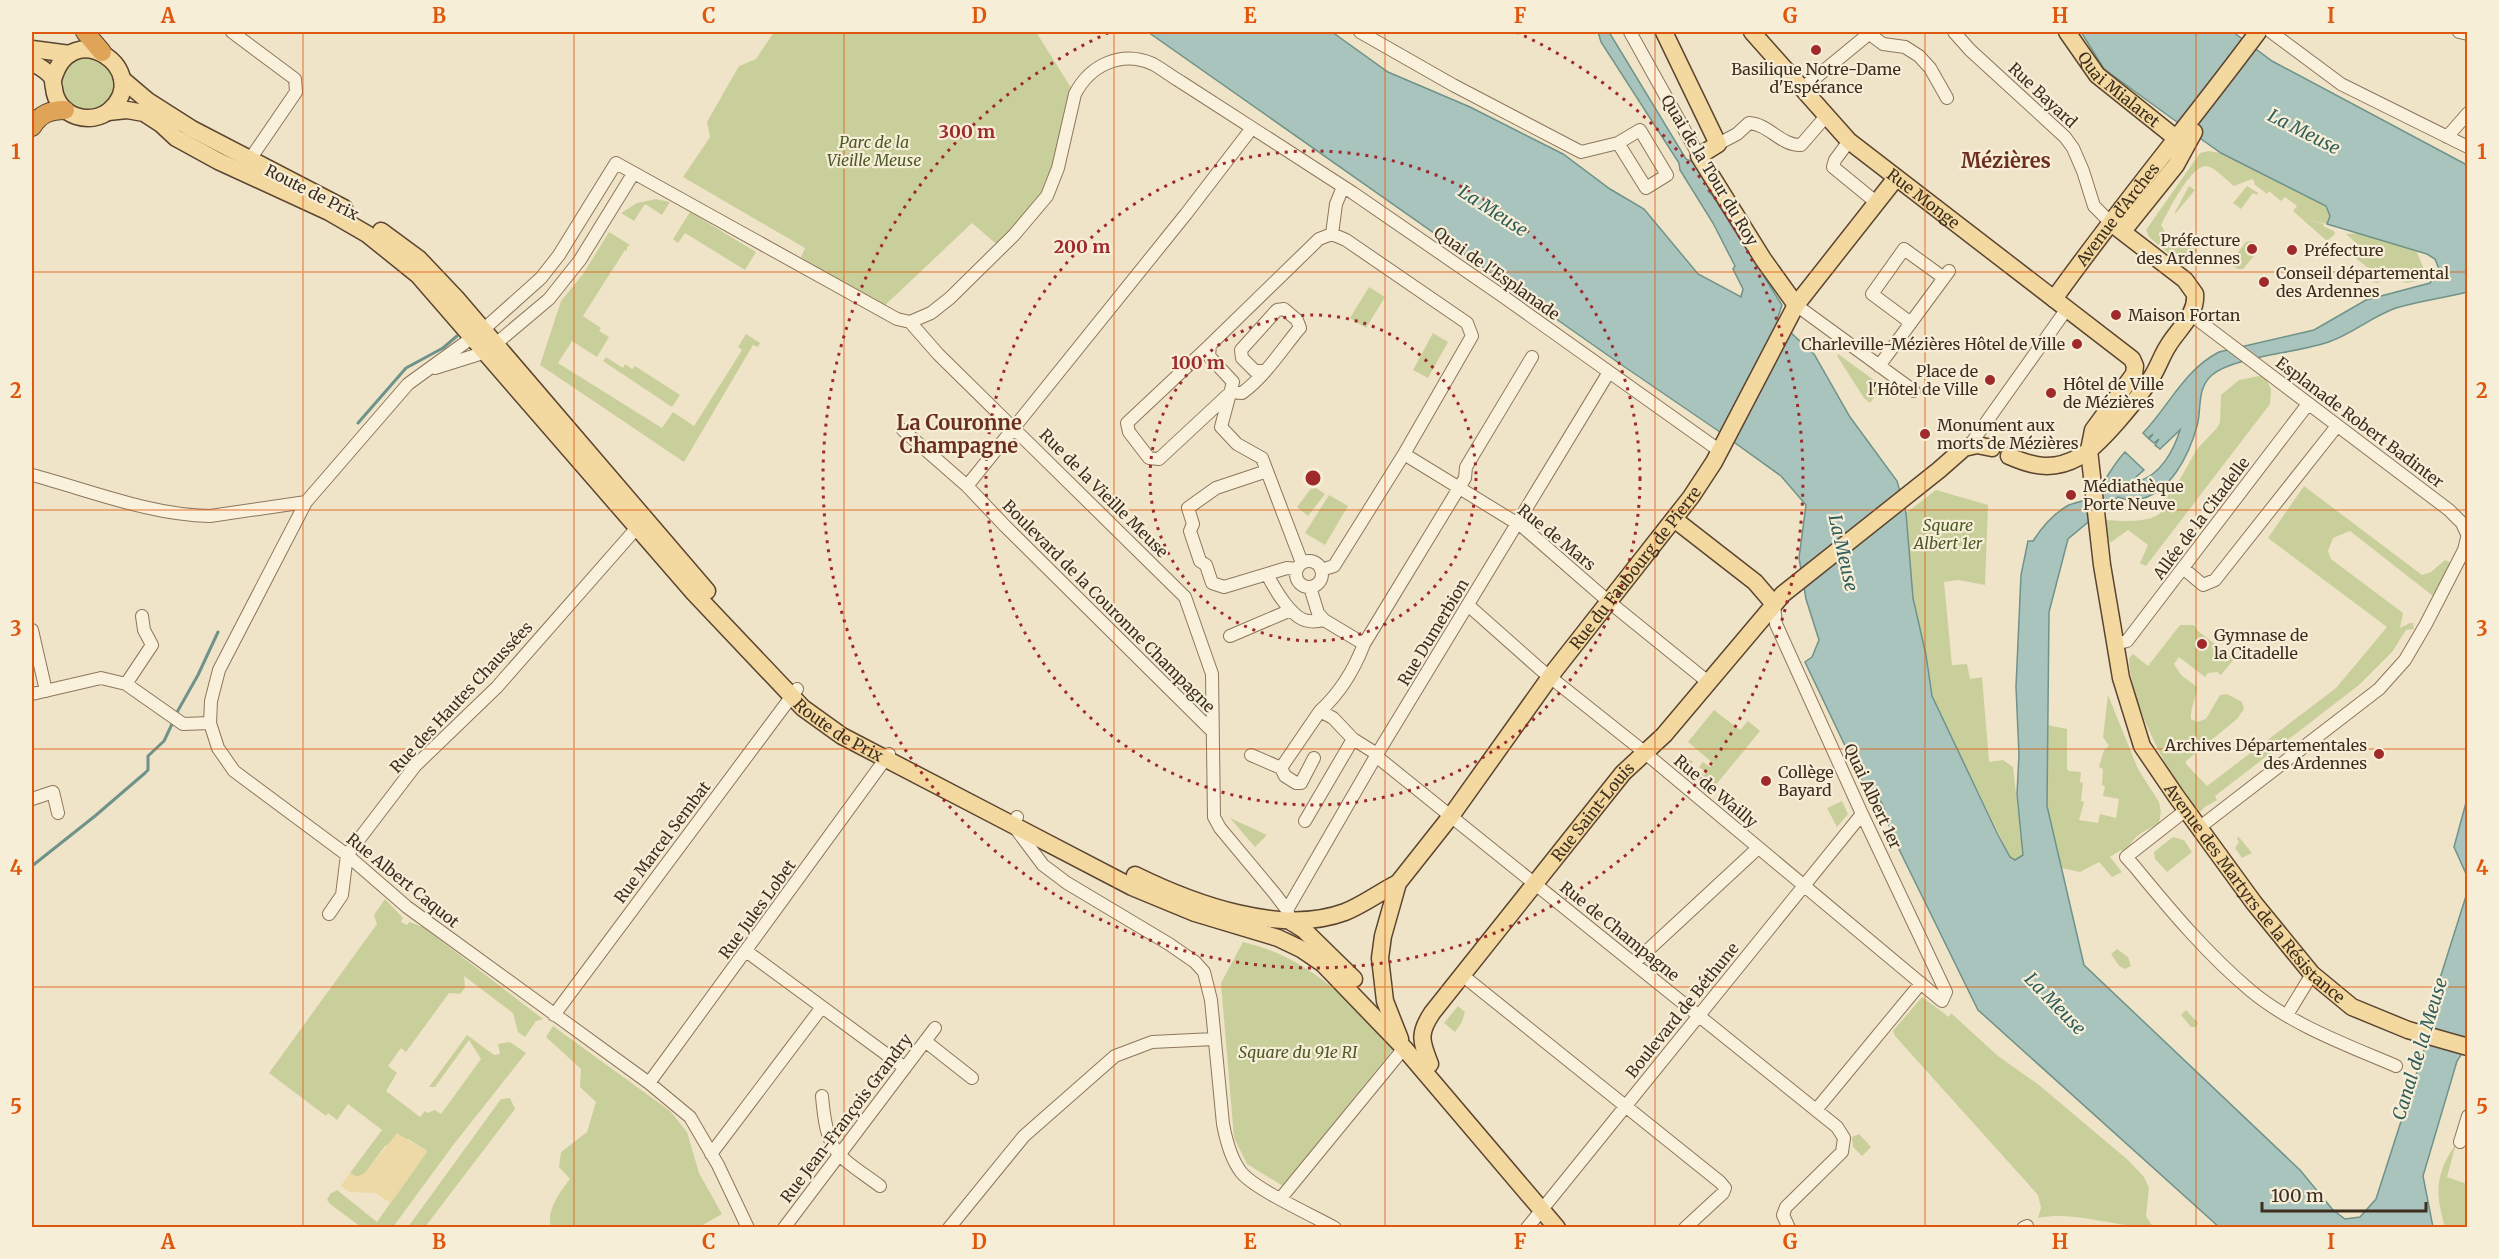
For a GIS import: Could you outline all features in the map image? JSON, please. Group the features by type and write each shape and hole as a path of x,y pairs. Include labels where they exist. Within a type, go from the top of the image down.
{"highway":[{"path":"85,32 102,52"},
{"path":"32,127 37,118 45,113 65,110"}],"main road":[{"path":"1664,32 1718,144 1700,156"},
{"name":"Rue Monge","path":"1752,32 1849,141 2129,356 2135,366 2134,374 2093,430 2089,450"},
{"name":"Quai Mialaret","path":"2067,32 2097,75 2184,136"},
{"name":"Avenue d'Arches","path":"2060,305 2184,136 2264,34"},
{"path":"32,49 70,54 91,49 102,52"},
{"name":"Route de Prix","path":"102,52 112,58 119,68 122,79 148,101 246,166"},
{"path":"53,80 62,61 70,54"},
{"path":"32,62 45,70 53,80 58,101 65,110"},
{"path":"108,112 120,97 122,79"},
{"name":"Route de Prix","path":"65,110 74,116 85,118 127,110 144,113 162,124 176,138 331,200 368,222 419,259 478,333 641,522 694,593 794,692 803,708 842,736 1015,821 1132,886 1195,913 1278,938 1322,958"},
{"name":"Quai de la Tour du Roy","path":"1700,156 1763,259 1796,305"},
{"name":"Rue du Faubourg de Pierre","path":"1398,883 1450,816 1550,677 1691,496 1720,451 1796,305 1896,178"},
{"path":"2053,467 2077,458 2089,450 2153,375 2196,301 2192,289 2185,280 2117,227"},
{"name":"Rue Saint-Louis","path":"1430,1064 1421,1039 1432,1013 1623,773 1664,735 1774,604 1944,466 1958,452 1980,443"},
{"name":"Avenue des Martyrs de la Résistance","path":"2089,450 2102,566 2121,678 2142,746 2254,903 2312,974 2352,1007 2408,1030 2468,1047"},
{"path":"2009,456 2038,466 2053,467 2092,477"},
{"path":"1674,519 1755,582 1774,604"},
{"name":"Route de Prix","path":"1015,821 1139,877 1226,910 1321,918 1346,911 1398,883"},
{"path":"1398,883 1383,936 1380,958 1385,1001 1404,1048"},
{"path":"1234,924 1277,929 1283,928 1288,916"},
{"name":"Route de Prix","path":"1288,916 1304,930 1322,958"},
{"path":"1322,958 1394,1023 1430,1064 1544,1206 1557,1227"},
{"path":"1322,958 1544,1206 1569,1227"}],"street":[{"path":"232,32 296,79 297,92 246,166"},
{"path":"1363,32 1453,85 1581,152 1618,143 1640,129 1667,175 1646,188 1618,143"},
{"name":"Quai de la Tour du Roy","path":"1630,32 1700,156"},
{"path":"1803,88 1869,32 1883,44 1905,47 1919,56 1930,68 1947,99"},
{"name":"Rue Bayard","path":"1954,32 1970,50 2065,137 2073,148 2083,171 2094,206 2117,227"},
{"path":"2459,32 2468,34"},
{"path":"2264,34 2341,84 2468,147"},
{"name":"Quai de l'Esplanade","path":"910,322 926,316 950,298 1014,235 1047,196 1058,168 1075,94 1081,82 1102,65 1119,58 1140,60 1153,64 1343,187 1720,451"},
{"path":"2447,137 2468,113"},
{"path":"1718,144 1737,134 1749,123 1759,124 1792,145 1801,145 1827,115"},
{"path":"968,486 1252,128"},
{"path":"1849,141 1835,160 1833,167 1877,203"},
{"name":"Rue de la Vieille Meuse","path":"616,163 897,319 910,322 938,354 1185,597 1212,674 1212,731"},
{"name":"Rue Albert Caquot","path":"616,163 559,255 541,278 478,333 408,384 306,502 219,670 211,701 210,723 218,748 234,771 347,855 407,907 649,1083 690,1117 748,1227"},
{"path":"423,372 491,348 549,299 580,260 633,174"},
{"path":"1332,234 1336,204 1343,187"},
{"path":"1264,371 1255,371 1242,358 1241,350 1277,310 1284,309 1298,320 1300,328 1251,387 1242,393 1231,392 1159,459 1149,458 1129,432 1127,423 1319,239 1332,234 1346,240 1467,323 1472,331 1471,340 1404,454 1334,566 1321,570"},
{"path":"1879,366 1911,323 1946,274 1904,249 1872,294 1911,323"},
{"path":"1796,305 1914,391"},
{"path":"1980,443 2055,325 2060,305"},
{"name":"Esplanade Robert Badinter","path":"2190,314 2449,510 2462,523 2467,534"},
{"path":"1210,345 1209,356 1233,382 1221,427 1237,444 1262,458 1299,566 1298,582 1310,587"},
{"path":"1281,768 1320,711 1339,693 1356,664 1364,644 1465,478 1466,467 1532,357"},
{"name":"Rue Dumerbion","path":"1288,916 1376,755 1609,372"},
{"name":"Allée de la Citadelle","path":"2115,644 2127,641 2308,404"},
{"path":"2183,568 2203,585 2215,580 2337,426"},
{"name":"Boulevard de la Couronne Champagne","path":"903,430 968,486 989,510 1212,731 1214,817 1288,916"},
{"name":"Rue de Mars","path":"1404,454 1517,523 1608,602 1708,682"},
{"path":"1267,471 1216,488 1188,508 1193,524 1190,531 1200,561 1206,565 1212,583 1224,587 1313,561 1321,570 1321,579 1310,587"},
{"path":"32,474 124,501 194,516 210,516 306,502"},
{"name":"Rue des Hautes Chaussées","path":"347,855 416,766 497,687 641,522"},
{"path":"2200,827 2379,689 2405,660 2426,624 2464,550 2467,534"},
{"path":"1267,574 1272,585 1299,618 1308,622 1324,620"},
{"path":"1310,587 1318,613 1324,620 1364,644"},
{"name":"Quai Albert 1er","path":"1774,604 1776,624 1946,992 1942,1001"},
{"name":"Rue de Wailly","path":"1468,606 1550,677 1646,754 1942,1001"},
{"path":"1230,636 1291,610"},
{"path":"126,684 152,645 144,630 142,616"},
{"path":"32,630 46,691"},
{"path":"32,694 101,678 126,684 183,724 210,723"},
{"name":"Rue Marcel Sembat","path":"554,1015 794,692"},
{"name":"Rue de Champagne","path":"1320,711 1333,718 1353,739 1376,755 1837,1127 1845,1138 1842,1152 1786,1207 1783,1215 1789,1227"},
{"path":"1305,821 1353,739"},
{"path":"1251,755 1281,768 1285,776 1296,783 1301,783 1314,758"},
{"name":"Rue Jules Lobet","path":"649,1083 888,757"},
{"path":"32,799 53,792 58,813"},
{"path":"2187,810 2126,857 2209,952 2252,992 2287,1015 2353,1048 2397,1066"},
{"name":"Boulevard de Béthune","path":"1527,1227 1862,814"},
{"path":"1015,821 1034,855 1050,870 1067,883 1169,944 1195,962 1204,972 1211,1000 1226,1142 1242,1173 1262,1189 1335,1227"},
{"path":"1634,963 1758,848"},
{"path":"329,914 342,895 347,855"},
{"path":"746,951 905,1068"},
{"path":"2287,1015 2312,974"},
{"path":"1462,975 1725,1188 1723,1193 1685,1227"},
{"path":"1816,1110 1921,983"},
{"path":"711,1154 822,1007"},
{"name":"Rue Jean-François Grandry","path":"784,1227 935,1028"},
{"path":"949,1227 1024,1136 1115,1056 1152,1042 1214,1040"},
{"path":"925,1041 972,1078"},
{"path":"1281,1198 1404,1048"},
{"path":"822,1096 825,1129 830,1143 839,1156 880,1186"},
{"path":"2460,1142 2468,1116"}],"green space":[{"name":"Parc de la Vieille Meuse","path":"774,32 1036,32 1075,94 1054,182 1001,248 972,223 880,310 798,264 805,248 683,177 710,137 707,122 739,66 756,59"},
{"path":"88,57 98,59 107,65 113,74 115,84 113,94 107,103 98,109 88,111 78,109 69,103 63,94 61,84 63,74 69,65 78,59"},
{"path":"2209,151 2221,153 2326,206 2330,216 2327,224 2305,219 2324,224 2323,226 2334,231 2335,234 2327,241 2293,211 2297,206 2285,197 2281,201 2269,191 2267,194 2254,184 2252,179 2234,186 2210,167 2201,167 2187,180 2161,225 2169,238 2197,250 2185,267 2149,237 2146,230 2200,153"},
{"path":"2189,186 2195,190 2175,214 2175,212"},
{"path":"2247,186 2258,193 2257,195 2253,193 2241,209 2233,203"},
{"path":"656,199 670,202 662,215 645,204 634,221 621,213 637,203"},
{"path":"690,212 756,252 745,270 685,233 678,243 673,239"},
{"path":"609,232 630,245 583,316 601,328 599,331 609,337 597,357 572,341 558,363 662,428 673,412 694,426 742,350 738,347 746,334 760,343 758,347 753,345 684,462 540,365 561,301 583,274"},
{"path":"2361,233 2416,250 2428,279 2407,283 2384,276 2378,283 2373,282 2375,278 2370,275 2372,271 2353,256 2359,246 2346,234"},
{"path":"2252,241 2258,251 2243,269 2238,269 2232,265 2232,260 2246,242"},
{"path":"1369,287 1385,297 1366,328 1350,318"},
{"path":"1433,333 1448,342 1428,378 1413,370"},
{"path":"1838,354 1882,386 1870,403 1864,398 1837,356"},
{"path":"606,357 623,368 625,364 632,369 635,366 680,395 672,407 603,361"},
{"path":"2264,375 2271,389 2270,404 2146,566 2140,563 2148,545 2128,530 2110,543 2105,528 2106,520 2137,521 2159,514 2163,509 2163,499 2175,488 2197,449 2217,428 2220,422 2221,395 2239,380"},
{"path":"1313,486 1325,494 1308,516 1297,507"},
{"path":"2304,486 2422,575 2431,572 2445,560 2451,563 2450,575 2433,596 2350,531 2333,538 2328,551 2331,559 2403,613 2400,628 2413,623 2414,629 2406,630 2392,652 2359,685 2215,796 2217,800 2200,812 2176,781 2153,740 2131,676 2129,658 2133,654 2148,666 2180,625 2194,625 2198,631 2234,659 2221,675 2217,672 2208,673 2205,677 2179,657 2174,664 2181,675 2197,687 2191,719 2197,722 2206,719 2220,695 2227,694 2242,702 2244,709 2237,719 2186,761 2186,764 2207,786 2336,688 2387,627 2268,538"},
{"name":"Square Albert 1er","path":"1936,490 1988,505 1985,585 1958,580 1944,582 1952,665 1967,664 1970,679 1982,677 1989,762 2003,760 2013,767 2023,855 2020,859 2015,860 2010,857 1932,696 1926,655 1913,598 1906,513"},
{"path":"1329,495 1348,506 1325,545 1305,533"},
{"path":"2108,695 2138,769 2159,802 2161,812 2159,823 2134,839 2126,855 2121,850 2110,857 2122,872 2112,877 2099,862 2080,872 2061,868 2047,806 2047,725 2067,729 2067,769 2081,772 2080,782 2083,783 2081,801 2084,802 2079,820 2098,823 2100,814 2116,818 2119,799 2103,796 2105,786 2102,785 2103,769 2099,767 2104,750 2109,746 2103,737"},
{"path":"1714,710 1740,730 1748,721 1760,731 1715,786 1687,762 1689,759 1693,762 1691,764 1704,775 1706,772 1699,767 1703,762 1710,767 1714,764 1688,742"},
{"path":"1842,801 1848,814 1837,827 1827,808"},
{"path":"1230,818 1267,835 1255,847"},
{"path":"2238,836 2252,853 2242,858 2235,848 2239,842"},
{"path":"2173,837 2184,840 2192,852 2167,872 2155,859 2154,852"},
{"path":"385,899 403,918 401,922 423,927 543,1019 536,1021 525,1037 518,1032 513,1013 464,976 465,988 460,994 449,993 406,1052 401,1048 388,1066 397,1073 386,1091 420,1117 425,1111 427,1113 435,1110 441,1114 481,1059 469,1040 435,1087 429,1087 467,1035 494,1055 500,1054 498,1044 510,1042 526,1053 454,1144 393,1227 361,1227 330,1204 327,1200 330,1194 337,1190 377,1222 427,1151 408,1139 385,1146 365,1173 357,1177 350,1173 382,1130 348,1104 337,1120 328,1113 326,1116 269,1073 377,924 374,915"},
{"name":"Square du 91e RI","path":"1243,942 1288,958 1308,970 1361,1013 1395,1047 1283,1186 1247,1164 1234,1138 1221,983"},
{"path":"2117,949 2128,957 2131,966 2125,969 2119,966 2111,954"},
{"path":"1922,997 1949,1017 1951,1013 1998,1056 2039,1085 2128,1160 2144,1177 2149,1188 2146,1216 2153,1227 2067,1216 2038,1218 2041,1208 2038,1195 1895,1036 1893,1031"},
{"path":"1458,1006 1465,1012 1455,1032 1444,1023"},
{"path":"2186,1010 2198,1023 2196,1027 2191,1027 2181,1015"},
{"path":"553,1026 670,1111 687,1132 699,1173 722,1214 699,1227 551,1227 552,1208 570,1179 559,1167 561,1152 587,1132 596,1102 580,1087 581,1069 546,1037"},
{"path":"510,1098 515,1109 425,1227 408,1227 501,1099"},
{"path":"1859,1134 1871,1147 1862,1156 1853,1147 1852,1137"},
{"path":"2456,1144 2447,1177 2467,1184 2467,1227 2445,1227 2439,1184 2444,1165"}],"sand":[{"path":"397,1133 427,1152 391,1203 375,1193 350,1192 341,1186 350,1173 357,1177 365,1173"}],"water":[{"name":"La Meuse","path":"1148,32 1332,32 1388,72 1470,107 1563,154 1610,189 1644,209 1698,274 1741,297 1743,289 1733,269 1735,266 1713,223 1680,170 1679,163 1601,42 1598,32 1609,32 1686,159 1693,162 1710,189 1708,191 1782,305 1777,320 1814,354 1850,417 1897,481 1906,513 1913,598 1926,655 1932,696 1998,835 2010,857 2015,860 2023,855 2017,794 2019,755 2016,687 2021,575 2028,541 2033,541 2058,512 2092,494 2103,483 2125,452 2144,470 2136,477 2138,481 2153,474 2170,454 2180,430 2160,449 2155,445 2159,439 2154,443 2149,439 2153,434 2148,438 2143,433 2186,378 2219,352 2314,330 2366,300 2430,283 2439,269 2435,259 2427,254 2327,224 2330,216 2326,206 2221,153 2104,69 2081,32 2233,32 2272,61 2467,165 2467,292 2396,308 2331,341 2236,363 2212,375 2204,386 2197,426 2189,449 2168,482 2148,497 2127,500 2118,497 2068,539 2049,612 2047,806 2084,965 2300,1170 2333,1210 2345,1219 2360,1217 2376,1199 2435,1016 2436,991 2467,893 2467,1038 2463,1052 2457,1061 2423,1176 2433,1227 2219,1227 1978,1010 1892,835 1882,803 1861,779 1805,662 1812,657 1819,640 1806,599 1799,558 1806,505 1781,476"},
{"path":"2467,799 2468,876 2454,847"}],"waterway":[{"path":"358,423 406,368 443,348 457,336"},
{"path":"176,714 198,675 218,632"},
{"path":"32,866 148,770 148,756 164,741 173,722"}],"place":[{"name":"Basilique Notre-Dame d'Espérance","path":"1816,50"},
{"name":"Préfecture des Ardennes","path":"2252,249"},
{"name":"Préfecture","path":"2292,250"},
{"name":"Conseil départemental des Ardennes","path":"2264,282"},
{"name":"Maison Fortan","path":"2116,315"},
{"name":"Charleville-Mézières Hôtel de Ville","path":"2077,344"},
{"name":"Place de l'Hôtel de Ville","path":"1990,380"},
{"name":"Hôtel de Ville de Mézières","path":"2051,393"},
{"name":"Monument aux morts de Mézières","path":"1925,434"},
{"name":"Médiathèque Porte Neuve","path":"2071,495"},
{"name":"Gymnase de la Citadelle","path":"2202,644"},
{"name":"Archives Départementales des Ardennes","path":"2379,754"},
{"name":"Collège Bayard","path":"1766,781"}],"district":[{"name":"Mézières","path":"2006,161"},
{"name":"La Couronne Champagne","path":"959,434"}],"water label":[{"name":"Canal de la Meuse","path":"2420,1049"}]}
